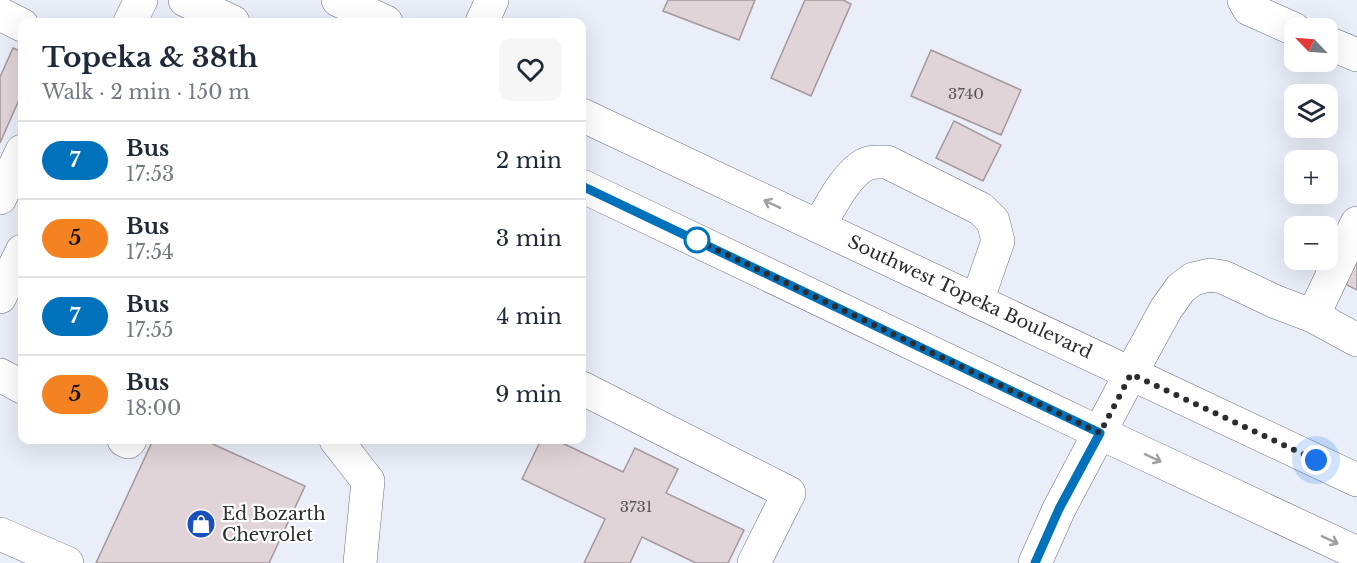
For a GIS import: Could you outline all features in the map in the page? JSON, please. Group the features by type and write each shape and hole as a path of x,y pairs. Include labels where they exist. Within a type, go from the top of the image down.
{"main road":[{"path":"132,18 141,0"},
{"path":"185,0 224,18"},
{"path":"338,0 377,18"},
{"path":"484,18 492,0"},
{"path":"1244,0 1249,9 1284,24"},
{"path":"0,14 18,23"},
{"path":"1338,47 1357,55"},
{"name":"Southwest Topeka Boulevard","path":"586,117 1357,480"},
{"path":"0,198 18,160"},
{"path":"818,226 850,176 866,164 887,162 981,209 993,221 998,241 977,301"},
{"path":"586,188 1357,553"},
{"path":"1313,316 1357,223"},
{"path":"0,297 18,259"},
{"path":"1035,563 1059,509 1166,309 1181,288 1193,279 1210,275 1223,277 1276,302 1313,316 1357,340"},
{"path":"0,375 18,385"},
{"path":"586,390 789,493 754,563"},
{"path":"339,444 368,481 360,563"},
{"path":"0,534 67,563"}],"building":[{"path":"668,0 755,0 739,40 663,11"},
{"path":"805,0 843,0 851,4 811,96 771,78"},
{"path":"13,48 18,50 18,102 0,143 0,77"},
{"path":"931,50 1021,90 1001,135 911,96"},
{"path":"954,121 1001,145 983,181 936,158"},
{"path":"1357,258 1357,290 1345,284"},
{"name":"Ed Bozarth Chevrolet","path":"151,444 213,444 305,486 269,563 96,563"},
{"path":"539,444 564,444 623,472 635,448 678,469 666,493 744,530 728,563 696,563 642,537 630,563 584,563 605,519 522,479"}],"bus line":[{"name":"7","path":"586,188 1100,433 1059,509 1035,563"}],"place":[{"name":"Ed Bozarth Chevrolet","path":"201,524"}],"route":[{"path":"697,240 688,236 1100,433 1131,374 1316,460"}]}
